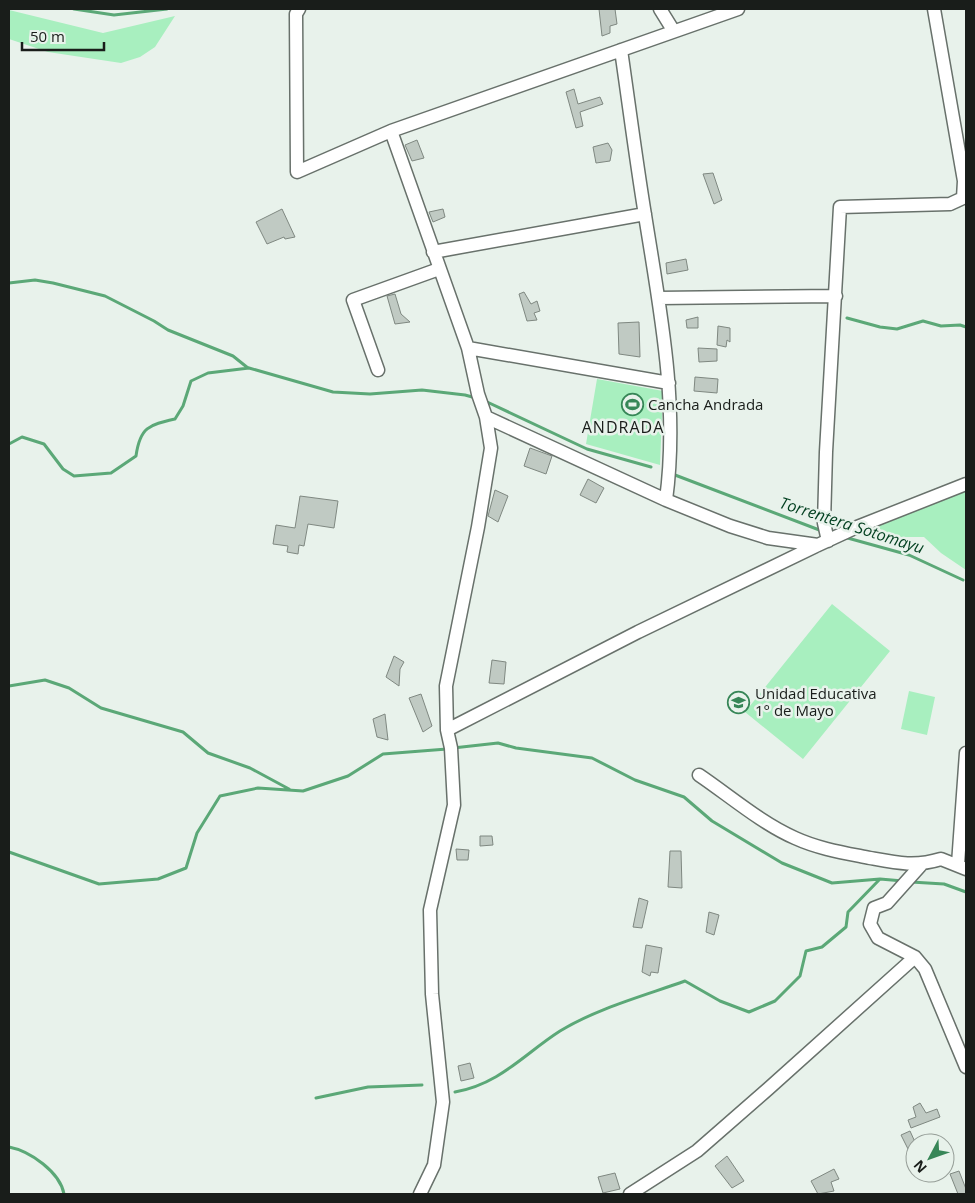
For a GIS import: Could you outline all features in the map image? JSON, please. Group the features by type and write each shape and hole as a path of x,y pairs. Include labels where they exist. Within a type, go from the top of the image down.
{"street":[{"path":"299,9 296,14 297,172 391,131 673,30 738,9"},
{"path":"660,9 673,30"},
{"path":"823,543 826,452 840,207 950,204 963,198 964,181 934,9"},
{"path":"621,50 659,298 669,383 672,437 666,500"},
{"path":"391,131 468,348 491,448 478,527 446,686 447,730 451,748 454,805 430,910 432,994 443,1102 434,1165 420,1194"},
{"path":"433,252 645,214"},
{"path":"378,370 353,300 439,269"},
{"path":"659,298 836,296"},
{"path":"468,348 669,383"},
{"path":"484,412 666,500 768,538 823,543"},
{"path":"447,730 638,632 823,543 857,527 966,484"},
{"path":"699,775 795,838 851,854 921,865 941,859 962,867 966,754"},
{"path":"921,865 887,903 874,908 870,924 878,938 915,957 926,969 966,1067"},
{"path":"630,1194 704,1145 915,957"}],"green space":[{"path":"9,10 103,33 175,16 155,47 140,57 121,63 48,52 9,39"},
{"path":"597,379 663,391 660,465 586,444"},
{"path":"966,490 966,570 941,553 924,537 899,537 868,528"},
{"path":"832,604 890,651 803,759 745,712"},
{"path":"909,691 935,697 927,735 901,729"}],"building":[{"path":"599,9 615,9 617,24 610,26 610,33 602,36"},
{"path":"574,89 578,104 600,97 603,104 580,112 583,126 576,128 566,92"},
{"path":"417,140 424,158 412,161 405,145"},
{"path":"608,143 612,150 610,161 596,163 593,147"},
{"path":"713,173 722,200 714,204 703,174"},
{"path":"282,209 295,237 285,239 284,237 267,244 256,222"},
{"path":"443,209 445,217 433,222 429,212"},
{"path":"686,259 688,270 667,274 666,263"},
{"path":"524,292 531,304 537,301 540,311 534,313 537,320 527,321 519,294"},
{"path":"395,294 401,314 410,322 395,324 387,296"},
{"path":"698,317 698,328 687,328 686,320"},
{"path":"639,322 640,357 619,354 618,323"},
{"path":"718,326 730,328 730,342 727,340 726,347 717,345"},
{"path":"698,348 717,349 717,361 699,362"},
{"path":"695,377 718,379 717,393 694,391"},
{"path":"530,448 552,456 546,474 524,466"},
{"path":"588,479 604,488 596,503 580,495"},
{"path":"495,490 508,496 498,522 488,516"},
{"path":"300,496 338,501 334,528 308,524 304,546 299,545 298,554 287,552 288,546 273,544 276,525 295,528"},
{"path":"394,656 404,662 400,669 399,686 386,677"},
{"path":"492,660 506,662 504,684 489,683"},
{"path":"421,694 432,726 423,732 409,698"},
{"path":"385,714 388,740 377,737 373,719"},
{"path":"480,836 492,836 493,845 480,846"},
{"path":"456,849 469,850 468,860 457,860"},
{"path":"670,851 681,851 682,888 668,887"},
{"path":"639,898 648,901 642,928 633,927"},
{"path":"709,912 719,915 714,935 706,932"},
{"path":"646,945 662,948 658,973 651,972 650,976 642,972"},
{"path":"470,1063 474,1078 461,1081 458,1066"},
{"path":"920,1103 926,1113 937,1109 940,1117 911,1128 908,1120 916,1117 913,1107"},
{"path":"905,1133 905,1143 901,1135"},
{"path":"727,1156 744,1181 732,1188 715,1166"},
{"path":"834,1169 839,1179 831,1182 834,1191 818,1194 811,1181"},
{"path":"959,1171 966,1194 958,1194 954,1183 955,1172"},
{"path":"615,1173 620,1189 603,1193 598,1177"}],"waterway":[{"path":"74,9 114,15 167,9"},
{"path":"9,283 35,280 105,296 168,330 233,356 248,368"},
{"path":"847,318 880,327 897,329 923,321 941,326 960,325 966,327"},
{"name":"Torrentera Sotomayu","path":"9,444 22,437 44,444 63,469 74,476 111,473 136,456 140,439 147,429 158,423 175,419 183,406 191,381 208,373 249,368 333,392 370,394 422,390 476,398"},
{"name":"Torrentera Sotomayu","path":"485,401 587,449 651,467"},
{"name":"Torrentera Sotomayu","path":"675,475 822,531"},
{"name":"Torrentera Sotomayu","path":"844,537 909,555 963,580"},
{"path":"9,686 45,680 69,688 101,708 183,732 208,753 250,768 289,789"},
{"path":"453,748 498,743 516,748 592,758 635,780 684,797 712,821 782,863 832,883 880,879 903,881"},
{"path":"9,852 99,884 158,879 186,868 197,833 220,796 258,788 303,791 348,776 383,754 447,749"},
{"path":"455,1092 471,1088 499,1075 560,1031 575,1023 621,1003 685,981 720,1001 749,1012 775,1001 800,976 806,951 822,947 846,927 848,912 880,879"},
{"path":"911,882 944,884 966,892"},
{"path":"316,1098 368,1087 422,1085"},
{"path":"9,1147 26,1153 43,1164 57,1178 64,1194"}],"place":[{"name":"Cancha Andrada","path":"632,404"},
{"name":"Unidad Educativa 1° de Mayo","path":"739,702"}],"district":[{"name":"ANDRADA","path":"623,427"}]}
